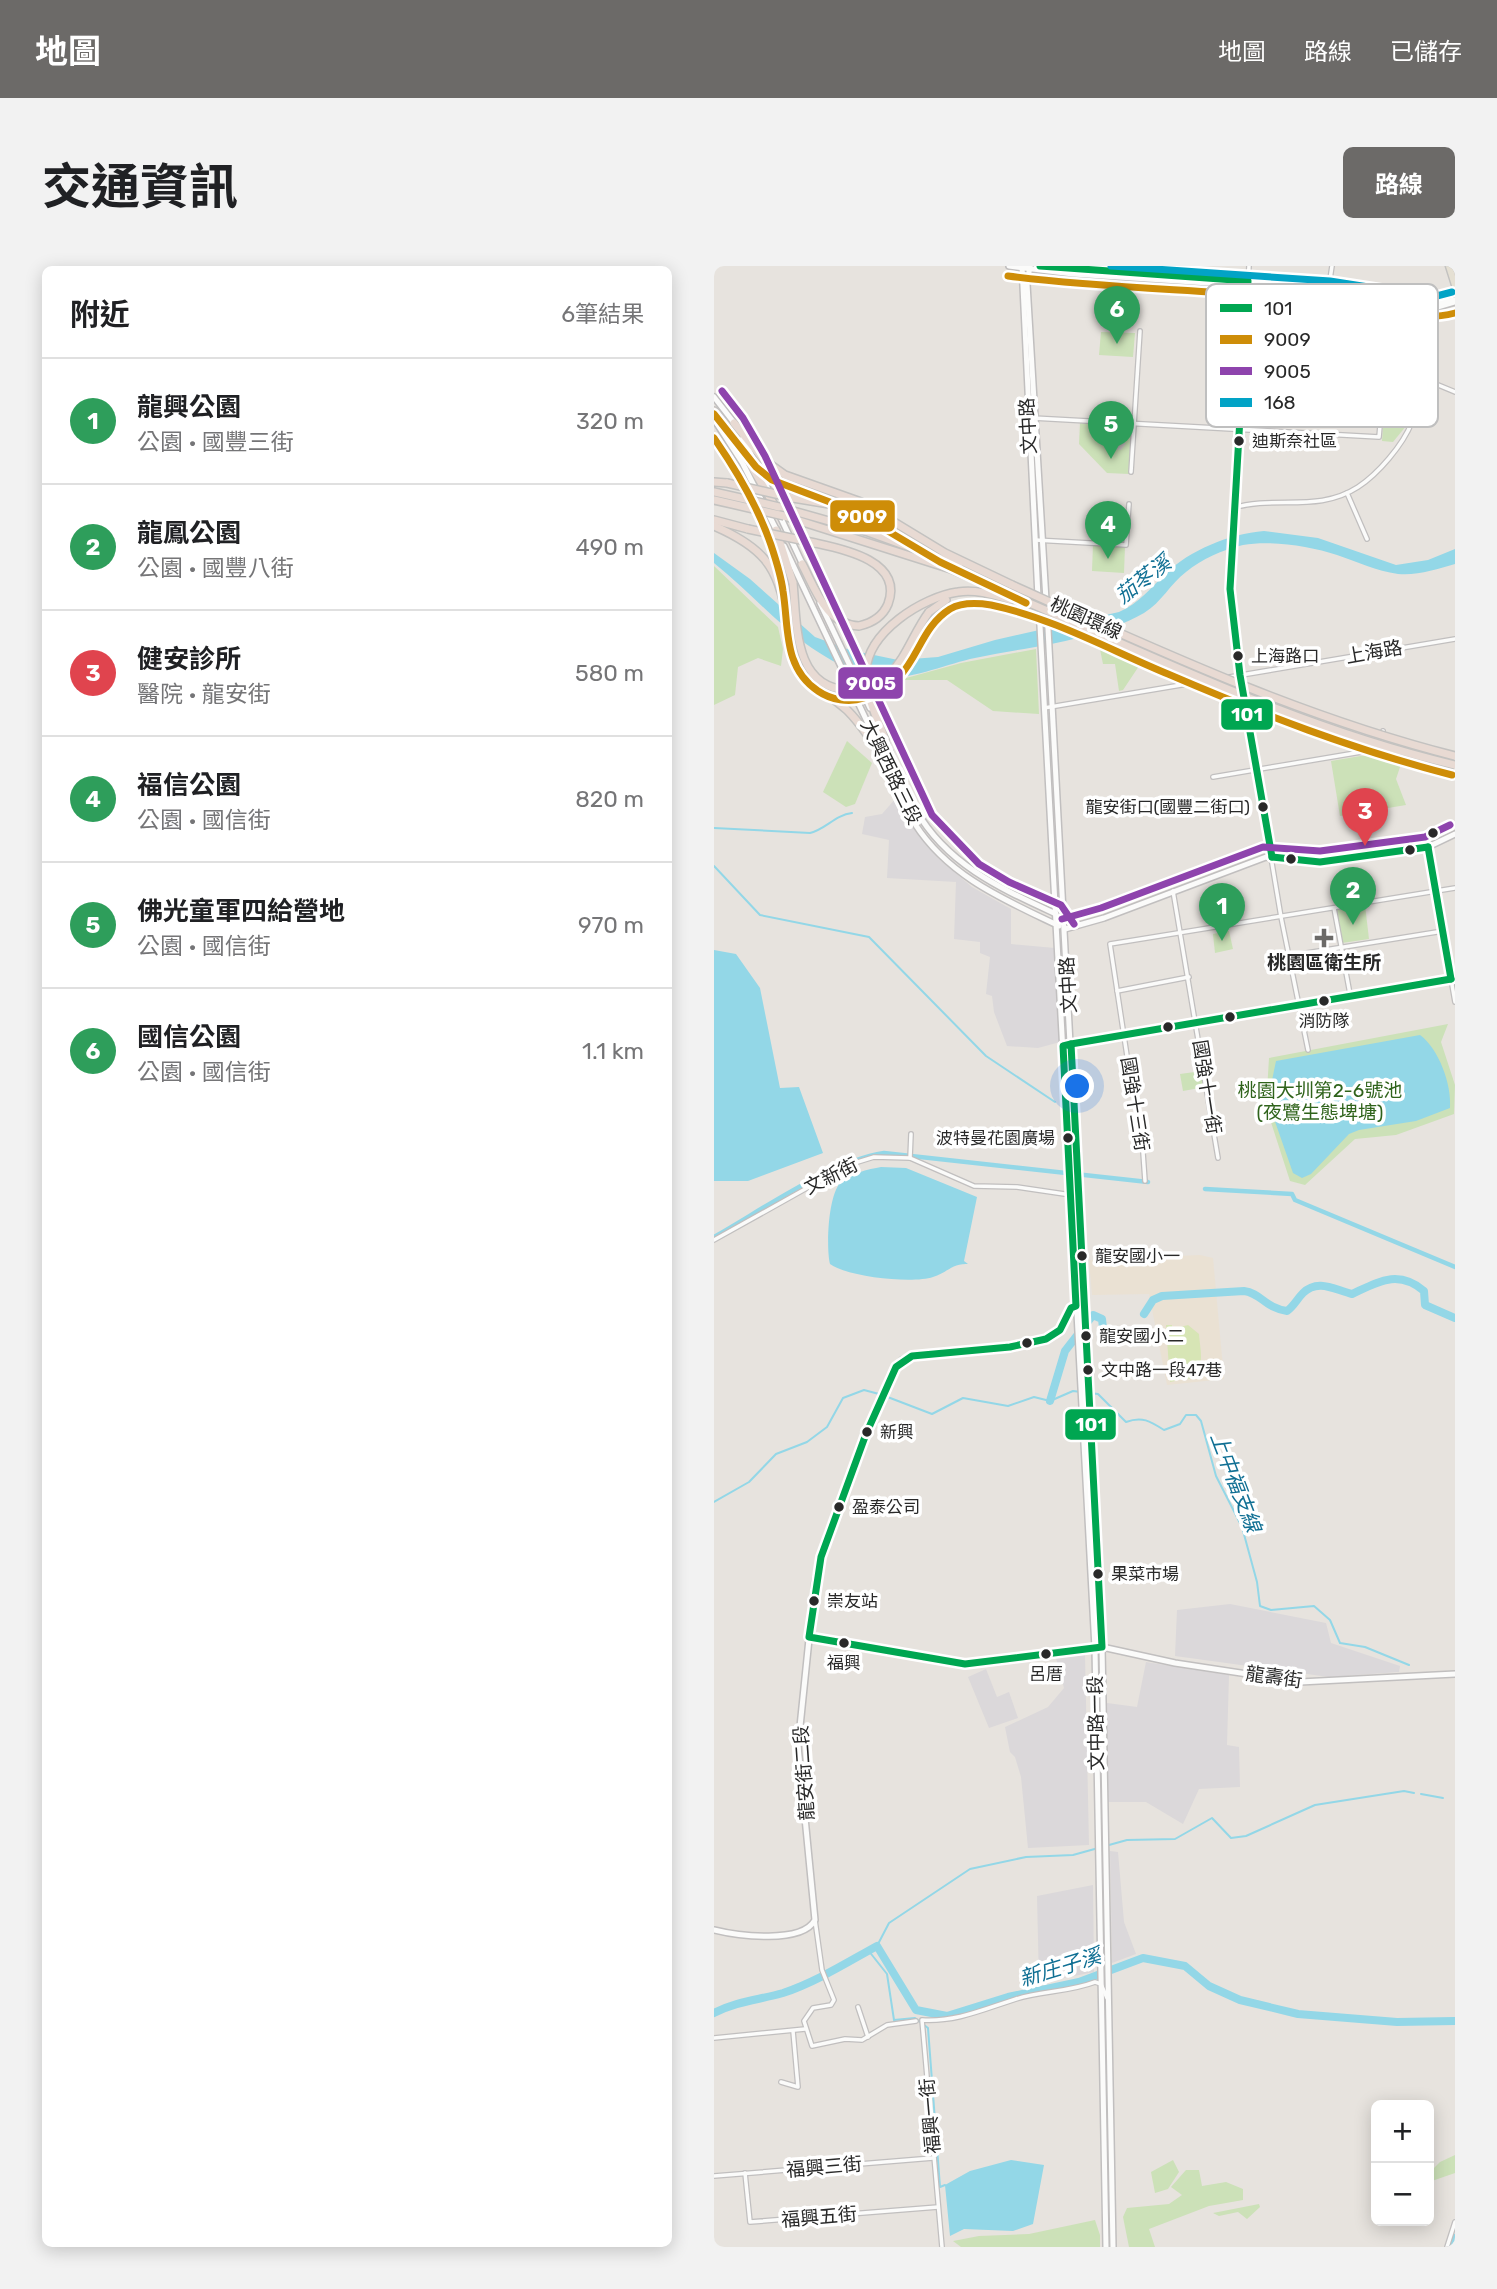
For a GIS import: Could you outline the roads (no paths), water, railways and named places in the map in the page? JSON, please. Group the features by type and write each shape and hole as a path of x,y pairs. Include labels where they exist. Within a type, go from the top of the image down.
{"highway":[{"path":"715,417 781,512"},
{"path":"734,423 764,460 778,471 860,502 914,534"},
{"path":"714,482 859,509 1012,585"},
{"name":"桃園環線","path":"714,492 754,500 781,512 951,569 1012,598 1290,714 1415,755 1455,765"},
{"name":"桃園環線","path":"714,500 868,532 1012,585 1284,703 1360,730 1455,757"},
{"path":"714,520 862,556 880,567 890,588 889,601 883,613 859,626 837,620 824,604 802,564"},
{"path":"714,526 750,545 774,572 797,662 812,681 863,727 890,771"},
{"path":"776,530 793,583 802,656 821,681 842,689 866,688 885,679 897,666 929,612 950,598 979,592"},
{"path":"885,738 870,696 866,673 873,646 891,624 942,596 961,591 1012,598"}],"main road":[{"path":"1449,266 1455,285"}],"street":[{"path":"1009,266 1247,284"},
{"path":"1040,266 1247,284"},
{"path":"1247,284 1249,266"},
{"path":"1329,284 1332,266"},
{"name":"文中路","path":"1021,267 1063,1046 1073,1169 1078,1184 1078,1196"},
{"name":"文中路","path":"1029,268 1071,1044 1070,1119"},
{"path":"1131,472 1140,331"},
{"path":"1438,385 1455,392"},
{"name":"大興西路三段","path":"714,397 734,423 781,512 802,564 916,809 940,842 982,878 1056,914"},
{"name":"大興西路三段","path":"715,417 743,464 776,530 915,823 935,850 961,874 995,895 1065,929"},
{"path":"1028,418 1379,437 1380,427"},
{"path":"1233,508 1263,502 1332,501 1348,493 1383,465 1409,427"},
{"path":"1238,429 1230,560 1231,613 1281,917 1308,1050"},
{"path":"1348,493 1367,538"},
{"path":"1035,541 1126,545 1129,504"},
{"path":"1041,638 1049,637"},
{"name":"上海路","path":"1044,708 1455,639"},
{"path":"1213,777 1379,749 1383,731"},
{"path":"1056,914 1065,929 1104,918 1272,857 1320,862 1428,847 1455,834"},
{"path":"1428,847 1453,978 1455,1002"},
{"path":"1182,934 1455,888"},
{"name":"國強十一街","path":"1173,891 1219,1158"},
{"path":"1334,908 1350,994"},
{"path":"1288,956 1443,931"},
{"name":"國強十三街","path":"1145,1181 1141,1124 1110,944 1182,934"},
{"path":"1117,991 1189,977"},
{"path":"1063,1046 1453,978"},
{"path":"910,1156 911,1134"},
{"name":"文新街","path":"714,1240 848,1165 874,1157 910,1156 974,1186 1017,1186 1078,1196"},
{"name":"文中路","path":"1070,1195 1073,1169"},
{"name":"文中路一段","path":"1070,1195 1086,1342 1095,1510 1103,1980"},
{"name":"文中路一段","path":"1078,1196 1081,1307 1077,1318 1087,1511 1098,1648"},
{"name":"龍安街二段","path":"816,1920 798,1746 809,1637 821,1556 890,1376 902,1360 923,1354 1004,1347 1043,1339 1060,1330 1071,1308 1081,1307"},
{"path":"1087,1511 1095,1510"},
{"name":"龍壽街","path":"809,1637 965,1664 1098,1648 1300,1682 1455,1674"},
{"path":"714,1930 748,1935 799,1934 811,1929 816,1920"},
{"path":"816,1920 826,1979 834,2000 831,2004 813,2008 804,2021 812,2046 868,2037 887,2025 916,2021"},
{"path":"1103,1980 1109,2003 1106,2039"},
{"path":"1103,1980 1109,2221 1106,2247"},
{"name":"福興一街","path":"942,2247 922,2022 944,2021 989,2010 1018,1998 1103,1980"},
{"path":"858,2007 868,2037"},
{"path":"714,2038 805,2029"},
{"path":"781,2082 797,2087 793,2031"},
{"name":"福興三街","path":"714,2176 933,2158"},
{"name":"福興五街","path":"745,2173 750,2222 938,2207"},
{"path":"1447,2247 1455,2222"},
{"path":"1109,2235 1113,2247"}],"water":[{"path":"1264,531 1318,538 1396,565 1428,560 1455,549 1455,564 1420,573 1398,574 1303,547 1266,543 1243,545 1220,552 1199,563 1180,577 1150,609 1104,631 975,658 919,674 889,678 861,674 818,652 799,639 714,563 714,553 750,579 815,637 850,650 898,660 938,657 995,640 1119,612 1138,600 1175,565 1198,551 1237,536"},
{"path":"714,950 736,954 760,988 780,1088 799,1087 823,1153 748,1181 714,1181"},
{"name":"桃園大圳第2-6號池 (夜鷺生態埤塘)","path":"1420,1035 1433,1049 1443,1068 1449,1089 1450,1108 1416,1121 1349,1134 1311,1174 1302,1178 1293,1173 1272,1113 1270,1090 1276,1061"},
{"path":"881,1167 906,1168 977,1197 964,1261 968,1264 958,1265 933,1277 911,1280 865,1276 830,1264 829,1222 836,1190 848,1177"},
{"path":"1011,2160 1044,2165 1033,2224 1013,2231 964,2229 950,2236 945,2185 970,2171"}],"waterway":[{"path":"714,828 810,833 852,813"},
{"path":"714,866 760,915 869,937 986,1056 1055,1102"},
{"path":"714,1237 820,1176 863,1158 884,1153 1148,1182"},
{"path":"1205,1189 1292,1194 1295,1200 1455,1267"},
{"path":"1144,1314 1153,1300 1162,1296 1244,1291 1273,1307 1287,1311 1303,1293 1315,1286 1327,1286 1352,1294 1379,1282 1397,1279 1415,1284 1424,1291 1425,1305 1455,1318"},
{"path":"1050,1401 1065,1351 1093,1315 1102,1319 1104,1337 1108,1336"},
{"name":"上中福支線","path":"714,1502 749,1482 776,1454 807,1442 827,1427 843,1398 864,1390 879,1394"},
{"name":"上中福支線","path":"885,1396 932,1414 963,1398 1008,1406 1034,1397 1050,1401 1073,1391 1098,1394 1126,1422 1146,1420 1164,1430 1180,1424 1186,1415 1196,1415 1201,1421 1216,1476 1242,1527 1257,1582 1260,1606 1271,1610 1314,1606 1330,1620 1340,1643 1365,1647 1409,1665"},
{"path":"877,1946 889,1923 970,1869 1026,1857 1073,1855 1127,1840 1175,1839 1212,1818 1231,1838 1246,1836 1315,1805 1404,1791 1414,1793"},
{"path":"1421,1794 1443,1798"},
{"name":"新庄子溪","path":"714,2013 795,1989 877,1946 916,2010 947,2016 1008,1997 1079,1982 1143,1958 1185,1966 1209,1986 1240,2000 1298,2014 1397,2022 1455,2021"},
{"path":"868,1950 887,1974 894,2020 915,2018 928,2028 940,2187 945,2185"},
{"path":"1451,2247 1455,2236"}],"place":[{"name":"國信公園","path":"1117,344"},
{"name":"迪斯奈社區","path":"1239,441"},
{"name":"佛光童軍四給營地","path":"1111,459"},
{"name":"福信公園","path":"1108,559"},
{"name":"上海路口","path":"1238,656"},
{"name":"龍安街口(國豐二街口)","path":"1263,807"},
{"name":"健安診所","path":"1365,846"},
{"name":"龍鳳公園","path":"1353,925"},
{"name":"桃園區衛生所","path":"1324,938"},
{"name":"龍興公園","path":"1222,941"},
{"name":"消防隊","path":"1324,1001"},
{"name":"波特曼花園廣場","path":"1068,1138"},
{"name":"龍安國小一","path":"1082,1256"},
{"name":"龍安國小二","path":"1086,1336"},
{"name":"文中路一段47巷","path":"1088,1370"},
{"name":"新興","path":"867,1432"},
{"name":"盈泰公司","path":"839,1507"},
{"name":"果菜市場","path":"1098,1574"},
{"name":"崇友站","path":"814,1601"},
{"name":"福興","path":"844,1643"},
{"name":"呂厝","path":"1046,1654"}],"water label":[{"name":"茄苳溪","path":"1143,579"}]}
